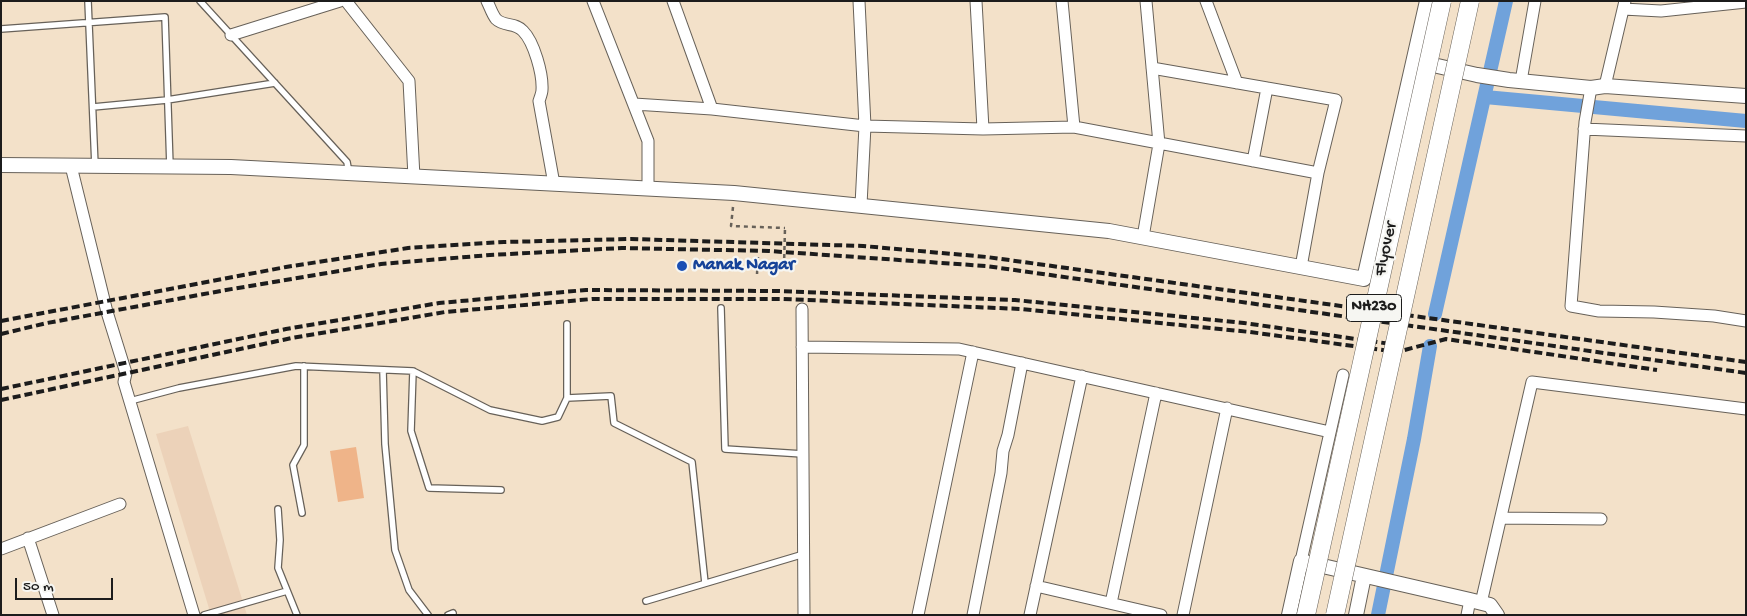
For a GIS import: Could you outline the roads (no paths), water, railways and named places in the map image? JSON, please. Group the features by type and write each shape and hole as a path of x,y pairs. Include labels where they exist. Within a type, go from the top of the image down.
{"highway":[{"name":"Flyover","path":"1306,615 1442,1"},
{"name":"Flyover","path":"1335,615 1470,1"}],"street":[{"path":"346,1 409,81 414,176"},
{"path":"488,1 495,18 503,24 516,25 524,32 533,48 539,68 542,90 539,101 554,184"},
{"path":"593,1 648,141 648,188"},
{"path":"673,1 712,109"},
{"path":"859,1 865,126 861,205"},
{"path":"976,1 982,130"},
{"path":"1062,1 1074,128"},
{"path":"1143,237 1159,144 1146,1"},
{"path":"1206,1 1237,83"},
{"path":"1,165 231,168 734,192 1109,231 1364,279 1427,1"},
{"path":"1515,81 1536,1"},
{"path":"231,36 334,2"},
{"path":"1605,86 1624,5 1661,11 1746,2"},
{"path":"1414,61 1477,75 1590,92 1605,86 1746,96"},
{"path":"1152,68 1336,100 1318,173 1301,267"},
{"path":"1253,161 1267,88"},
{"path":"1590,92 1584,126 1571,306 1599,311 1714,316 1746,321"},
{"path":"634,104 712,109 865,126 982,130 1074,128 1318,173"},
{"path":"1584,126 1746,136"},
{"path":"71,166 107,312 126,373 124,382 194,615"},
{"path":"802,309 804,615"},
{"path":"802,347 959,349 1330,432"},
{"path":"918,615 973,352"},
{"path":"973,615 1001,472 1002,450 1008,435 1022,363"},
{"path":"1289,615 1343,375"},
{"path":"1030,615 1082,376"},
{"path":"1467,615 1476,601 1500,518 1532,382 1746,410"},
{"path":"1110,603 1156,393"},
{"path":"1183,615 1227,408"},
{"path":"1,549 120,504"},
{"path":"1500,518 1601,519"},
{"path":"28,538 53,615"},
{"path":"1301,561 1476,601 1490,605 1497,615"},
{"path":"1356,615 1368,576"},
{"path":"1036,586 1161,615"}],"lane":[{"path":"88,1 95,166"},
{"path":"200,1 347,162 349,173"},
{"path":"1,28 90,24 165,17 170,167"},
{"path":"93,107 167,100 275,84"},
{"path":"721,308 725,449 803,454"},
{"path":"130,401 179,388 296,366 413,371 490,410 542,422 558,417 567,398 567,324"},
{"path":"302,513 293,465 304,445 304,366"},
{"path":"383,370 385,444 395,550 409,590 428,615"},
{"path":"413,371 411,432 429,488 501,490"},
{"path":"567,398 611,396 614,423 692,462 705,583"},
{"path":"278,509 280,540 278,568 296,615"},
{"path":"646,601 804,554"},
{"path":"204,615 287,591"},
{"path":"448,615 452,613 453,615"}],"waterway":[{"path":"1435,314 1506,1"},
{"path":"1485,97 1746,121"},
{"path":"1378,615 1414,439 1430,346"}],"railway":[{"path":"1,321 286,267 408,248 504,242 631,239 863,246 987,257 1746,362"},
{"path":"1,334 47,323 226,290 381,264 490,255 622,248 769,251 986,266 1746,373"},
{"path":"1,389 286,329 439,303 586,290 777,291 1015,300 1244,323 1391,344"},
{"path":"1,400 292,338 445,312 592,299 783,299 1021,309 1250,332 1397,352 1446,339 1657,370"}],"place":[{"name":"Manak Nagar","path":"682,266"}]}
